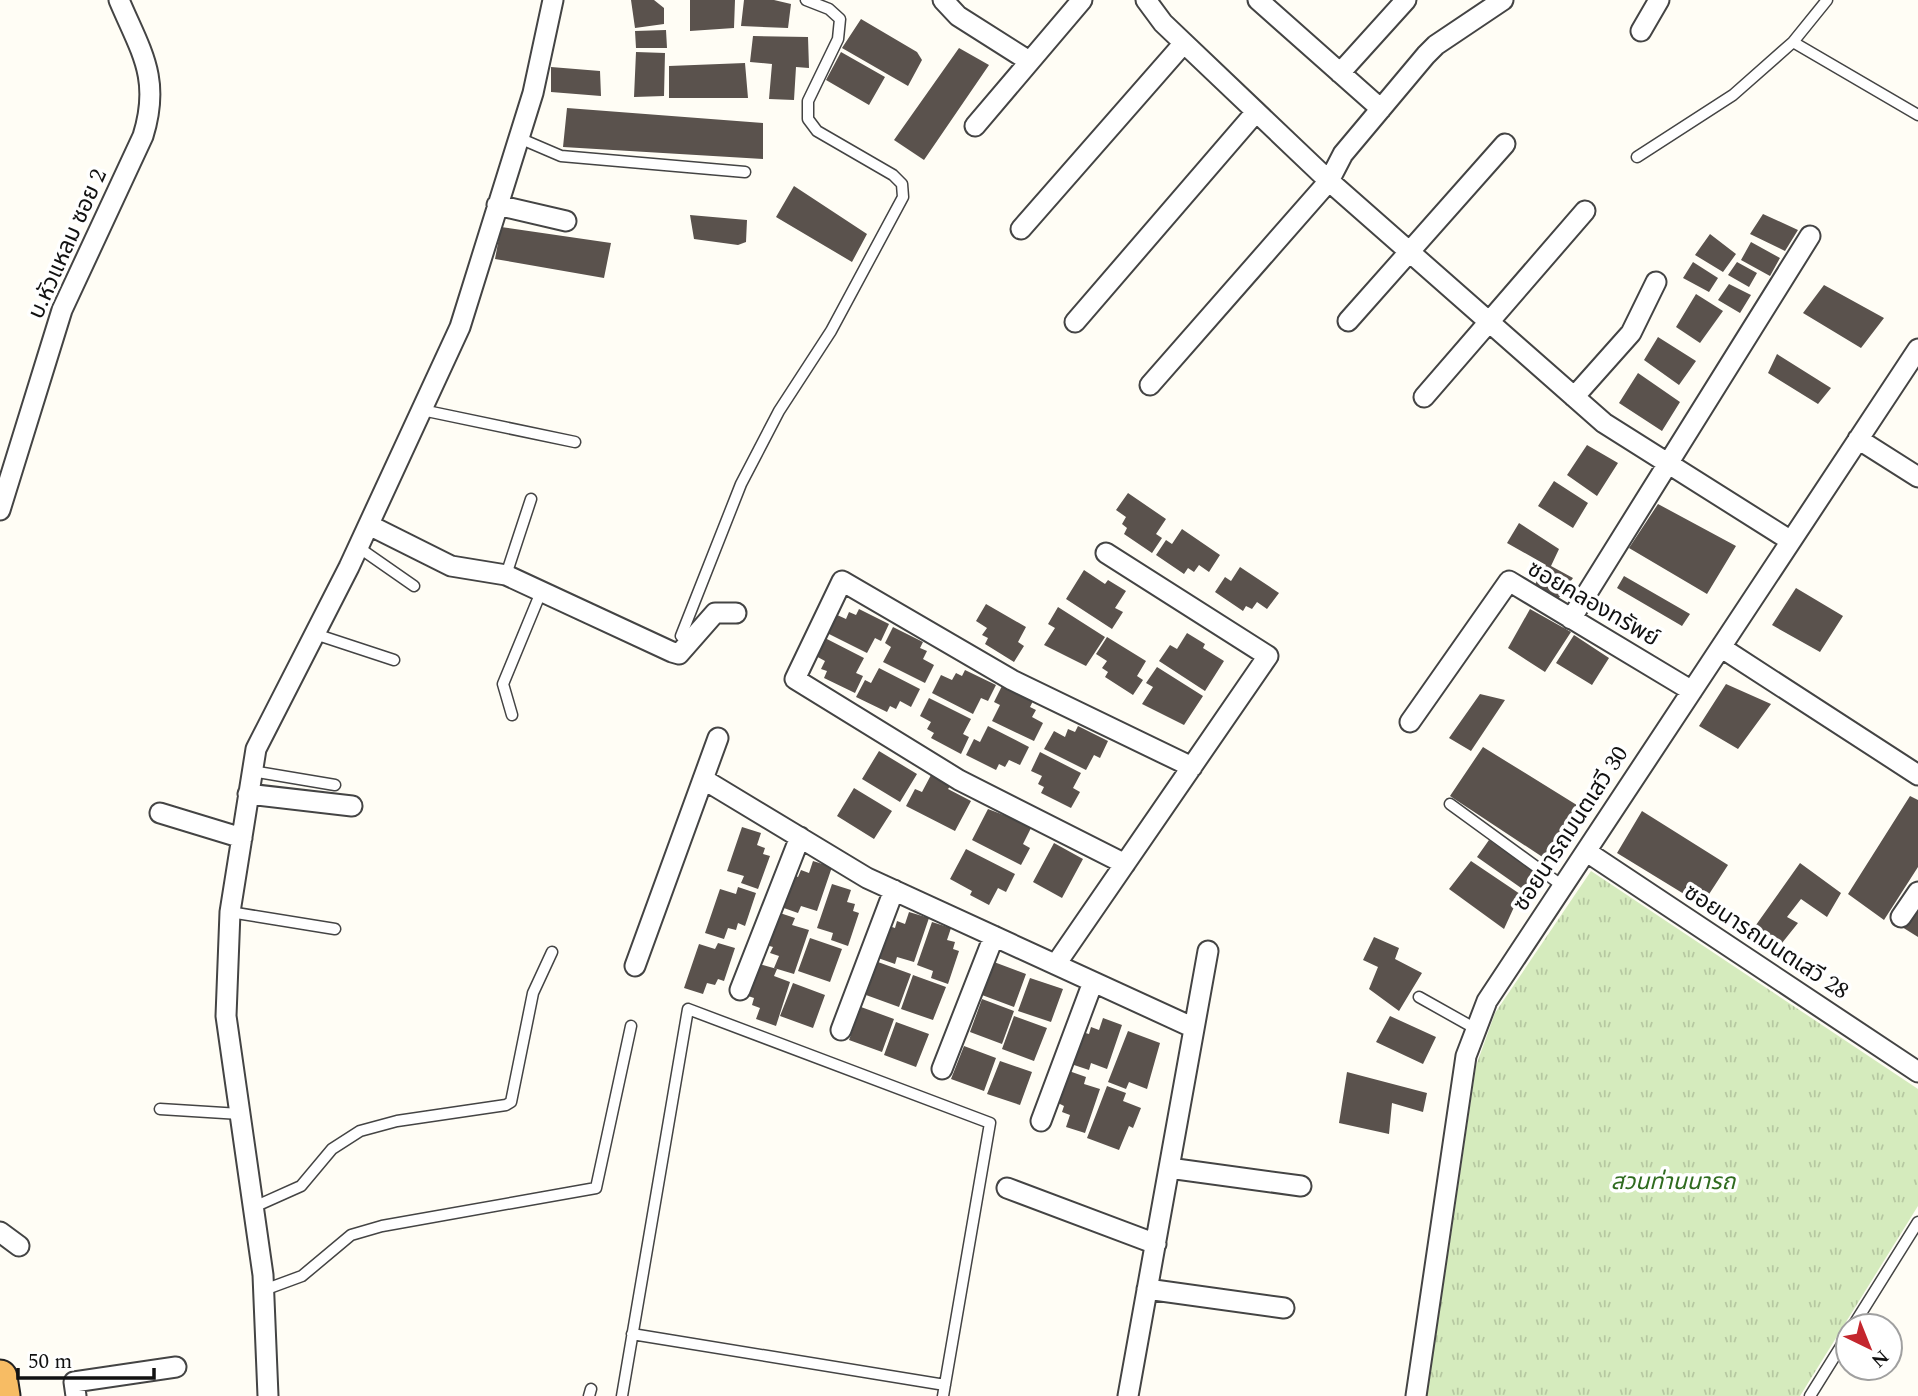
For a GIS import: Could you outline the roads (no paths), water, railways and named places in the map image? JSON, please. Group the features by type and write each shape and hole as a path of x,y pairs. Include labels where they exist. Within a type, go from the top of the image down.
{"highway":[{"path":"0,1377 3,1396"}],"street":[{"name":"บ.หัวแหลม ซอย 2","path":"0,510 62,310 144,136 150,115 151,75 119,0"},
{"path":"268,1396 264,1290 226,1016 230,912 256,749 369,525 460,327 533,93 552,0"},
{"path":"943,0 958,16 1030,61"},
{"path":"975,125 1082,0"},
{"path":"1146,0 1156,15 1184,43 1329,181 1604,424 1791,541"},
{"path":"1258,0 1381,109"},
{"path":"1340,73 1405,0"},
{"path":"1150,385 1329,181 1335,164 1436,45 1503,0"},
{"path":"1641,31 1659,0"},
{"path":"1021,229 1184,43"},
{"path":"1075,322 1256,112"},
{"path":"1348,321 1505,144"},
{"path":"498,205 566,221"},
{"path":"1424,397 1585,211"},
{"path":"1571,619 1810,236"},
{"path":"1574,397 1631,333 1656,282"},
{"name":"ซอยนารถมนตเสวี 30","path":"1416,1396 1466,1056 1487,1000 1918,349"},
{"path":"1858,439 1918,477"},
{"path":"369,525 451,566 506,575 679,654 715,613 736,613"},
{"path":"1056,964 1268,656 1107,553"},
{"path":"1125,864 959,780 795,679 842,581 1012,680 1192,768"},
{"name":"ซอยคลองทรัพย์","path":"1410,722 1509,582 1692,691"},
{"path":"1722,648 1918,775"},
{"path":"635,966 718,738"},
{"path":"702,779 894,890 1195,1028"},
{"path":"248,794 352,806"},
{"path":"160,813 242,838"},
{"path":"740,990 800,837"},
{"name":"ซอยนารถมนตเสวี 28","path":"1587,852 1918,1072"},
{"path":"841,1030 894,890"},
{"path":"1901,916 1918,891"},
{"path":"942,1069 994,936"},
{"path":"1128,1396 1208,951"},
{"path":"1041,1121 1093,982"},
{"path":"1169,1168 1301,1186"},
{"path":"1007,1188 1156,1244"},
{"path":"0,1232 19,1246"},
{"path":"1147,1289 1284,1308"},
{"path":"76,1396 74,1382 176,1367"}],"lane":[{"path":"681,636 741,484 779,411 831,331 903,197 902,184 893,175 817,131 808,119 808,101 838,40 840,19 830,9 806,0"},
{"path":"1637,158 1733,95 1793,42 1827,0"},
{"path":"1793,42 1918,115"},
{"path":"519,138 561,156 746,172"},
{"path":"422,410 575,442"},
{"path":"506,575 531,499"},
{"path":"358,547 414,586"},
{"path":"512,715 503,684 541,592"},
{"path":"315,634 394,660"},
{"path":"252,771 335,785"},
{"path":"1450,804 1564,887"},
{"path":"230,912 335,929"},
{"path":"254,1207 301,1186 332,1149 360,1131 397,1121 511,1102 533,993 552,952"},
{"path":"1419,998 1476,1029"},
{"path":"622,1396 632,1334 688,1009 990,1123 944,1391 632,1334"},
{"path":"264,1290 302,1276 351,1235 382,1226 596,1188 631,1026"},
{"path":"160,1109 240,1114"},
{"path":"1862,1312 1918,1222"},
{"path":"1810,1396 1834,1357"}],"park label":[{"name":"สวนท่านนารถ","path":"1673,1182"}]}
